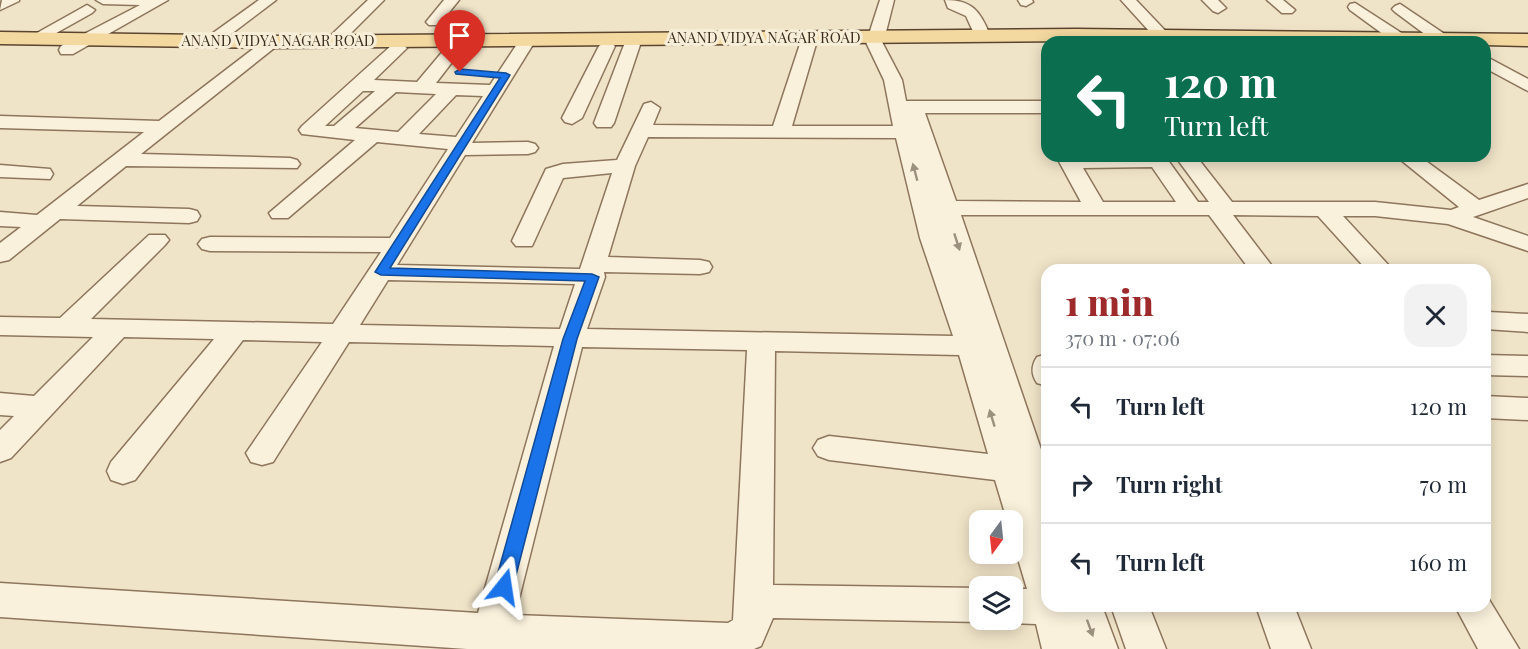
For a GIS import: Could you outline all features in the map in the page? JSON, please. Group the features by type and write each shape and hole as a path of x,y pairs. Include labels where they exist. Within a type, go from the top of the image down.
{"main road":[{"name":"ANAND VIDYA NAGAR ROAD","path":"0,48 67,50 267,46 455,48 526,43 607,46 808,44 982,35 1043,36"},
{"name":"ANAND VIDYA NAGAR ROAD","path":"0,38 212,41 267,46 334,41 526,43 881,40 1041,46"},
{"name":"ANAND VIDYA NAGAR ROAD","path":"1491,40 1528,40"},
{"path":"1491,48 1528,49"}],"street":[{"path":"0,6 12,0"},
{"path":"103,0 160,1"},
{"path":"212,41 269,0"},
{"path":"334,41 377,0"},
{"path":"434,22 452,0"},
{"path":"887,0 881,40 935,208 1020,451 1041,562"},
{"path":"952,0 953,5 973,13 982,35"},
{"path":"1128,0 1162,36"},
{"path":"1274,0 1287,10"},
{"path":"67,50 160,1"},
{"path":"1355,7 1396,36"},
{"path":"1400,9 1442,36"},
{"path":"36,38 87,10"},
{"path":"261,453 381,272 526,43"},
{"path":"782,131 808,44"},
{"path":"604,123 632,45"},
{"path":"0,255 267,46"},
{"path":"572,118 607,46"},
{"path":"399,48 309,130 461,146 528,148"},
{"path":"422,88 455,48"},
{"path":"1491,64 1528,86"},
{"path":"436,70 501,83"},
{"path":"357,85 451,89 501,83"},
{"path":"337,134 391,87"},
{"path":"403,139 451,89"},
{"path":"489,641 570,339 594,271 626,166 645,119 782,131 906,115 1041,107"},
{"path":"0,122 163,127"},
{"path":"280,213 372,136"},
{"path":"121,160 290,164"},
{"path":"1070,162 1096,208"},
{"path":"1158,162 1191,209"},
{"path":"1189,162 1259,264"},
{"path":"1414,162 1476,209"},
{"path":"524,241 554,174 563,170 626,166"},
{"path":"0,171 42,174"},
{"path":"1451,218 1528,191"},
{"path":"935,208 1375,209 1451,218 1528,244"},
{"path":"935,208 970,346 1041,497"},
{"path":"1324,209 1376,264"},
{"path":"0,219 189,216"},
{"path":"67,327 157,240"},
{"path":"210,244 398,245"},
{"path":"381,272 594,271 700,267"},
{"path":"1491,321 1528,324"},
{"path":"0,326 970,346"},
{"path":"0,450 117,328"},
{"path":"123,471 236,330"},
{"path":"752,627 761,341"},
{"path":"1491,365 1528,366"},
{"path":"0,404 41,407"},
{"path":"1491,407 1528,409"},
{"path":"829,448 1020,451"},
{"path":"0,600 489,641 731,641 752,627 969,606"},
{"path":"1023,606 1041,606"},
{"path":"1053,612 1062,649"},
{"path":"1085,612 1098,649"},
{"path":"1132,612 1146,649"},
{"path":"1277,612 1291,649"},
{"path":"1477,612 1499,649"}],"route":[{"path":"460,72 506,75 381,272 592,277 570,339 504,587"}]}
